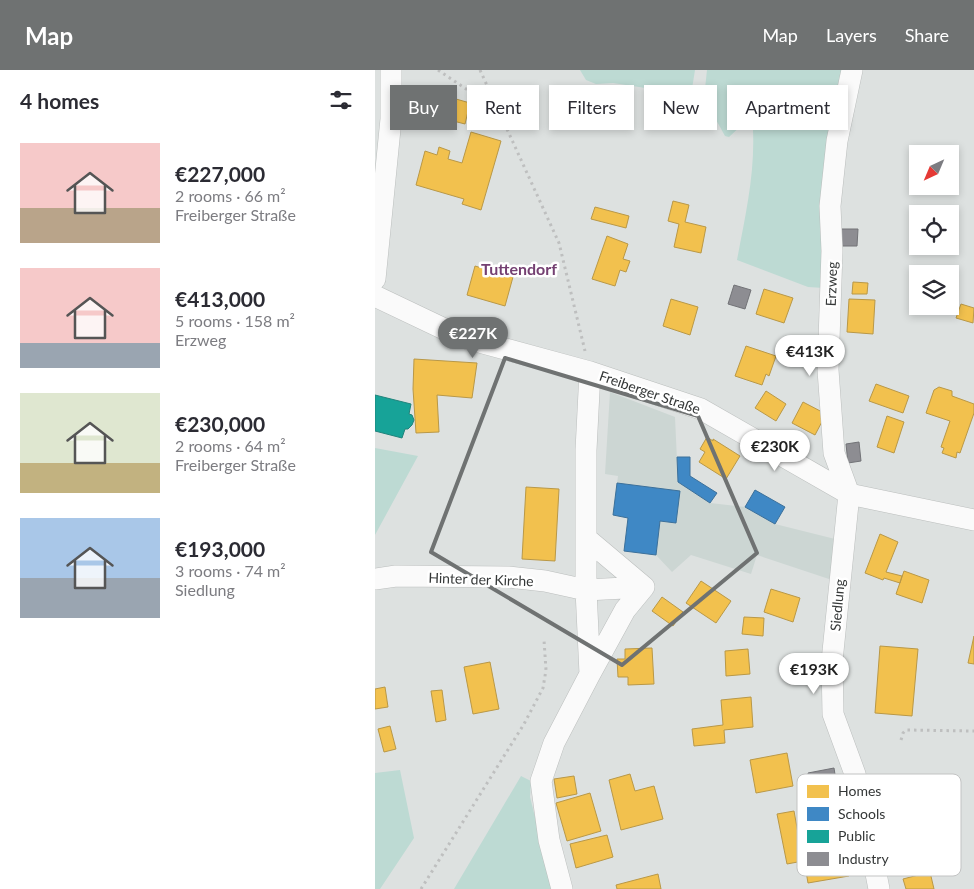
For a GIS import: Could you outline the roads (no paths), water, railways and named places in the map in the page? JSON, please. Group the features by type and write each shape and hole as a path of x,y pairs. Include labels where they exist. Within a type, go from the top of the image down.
{"street":[{"path":"375,277 391,119 391,70"},
{"name":"Erzweg","path":"849,494 834,453 828,370 832,251 831,206 837,141 852,70"},
{"name":"Freiberger Straße","path":"375,296 461,337 590,372 701,408 849,494 974,520"},
{"path":"590,372 586,450 586,590 590,674"},
{"name":"Siedlung","path":"849,494 832,661 833,714 855,774"},
{"path":"587,539 644,587"},
{"name":"Hinter der Kirche","path":"375,578 396,576 508,577 545,581 586,590"},
{"path":"586,590 644,587"},
{"path":"562,889 549,840 541,781 554,742 590,674 625,610 644,587"},
{"name":"Siedlung","path":"876,876 879,889"}],"district":[{"name":"Tuttendorf","path":"519,268"}]}
